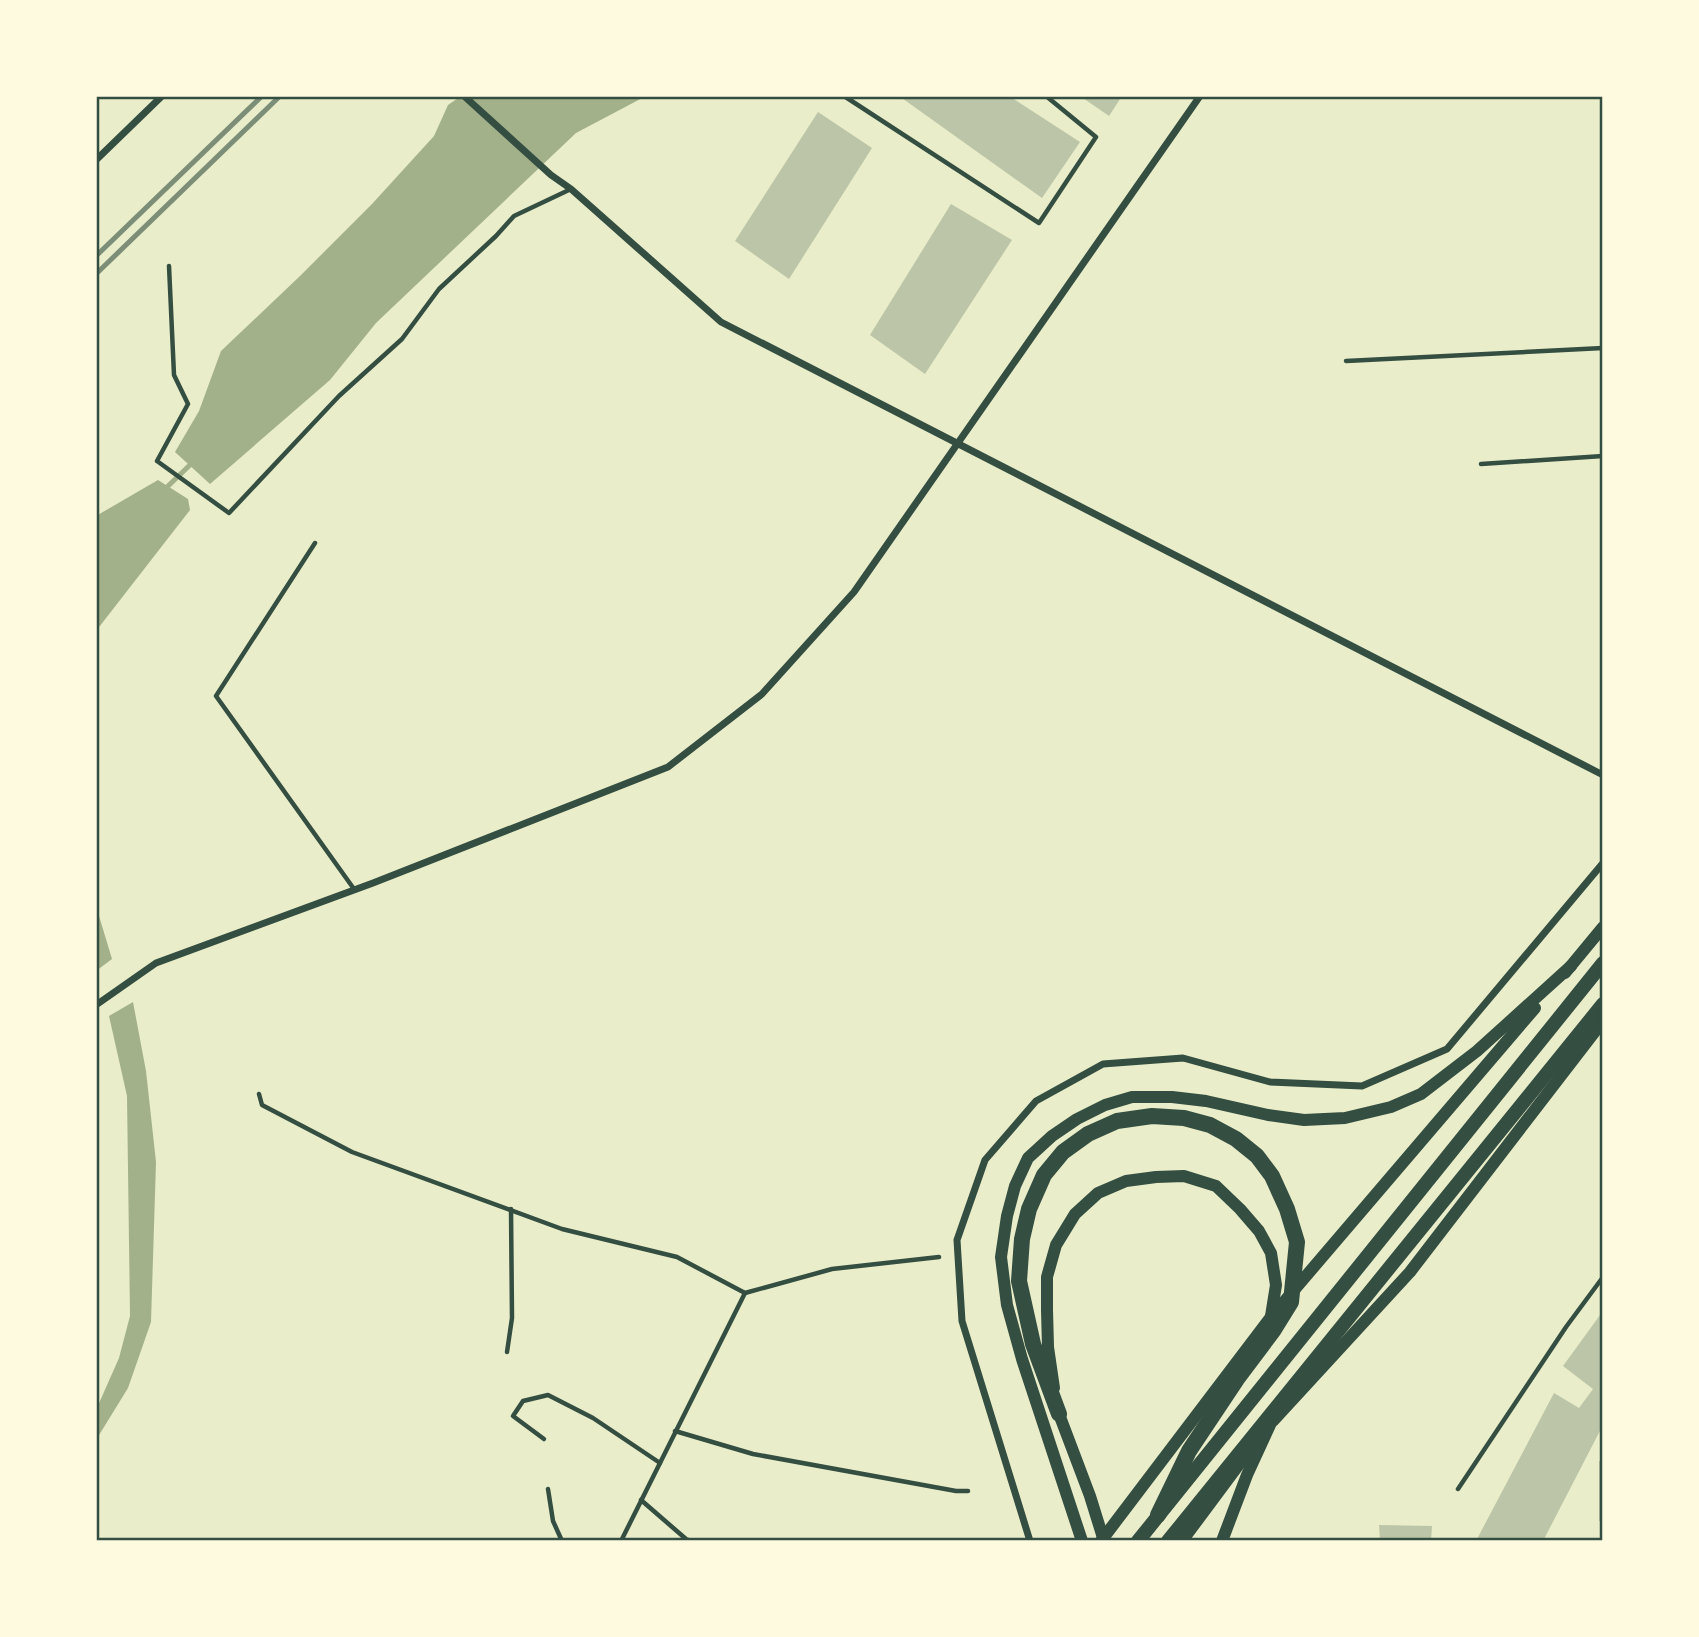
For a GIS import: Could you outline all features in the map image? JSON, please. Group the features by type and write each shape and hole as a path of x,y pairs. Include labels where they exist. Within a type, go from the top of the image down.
{"highway":[{"path":"1138,1541 1603,963"},
{"path":"1168,1541 1603,1004"},
{"path":"1059,1414 1033,1345 1020,1281 1022,1239 1029,1209 1044,1175 1063,1152 1088,1134 1117,1121 1152,1116 1184,1118 1210,1125 1236,1139 1257,1156 1272,1176 1287,1209 1297,1242 1291,1302 1189,1451 1158,1514"}],"main road":[{"path":"1102,1541 1270,1317 1603,927"},
{"path":"1082,1541 1007,1305 1002,1258 1007,1216 1015,1186 1028,1158 1052,1136 1077,1119 1105,1105 1132,1097 1172,1097 1206,1101 1304,1120 1345,1118 1391,1107 1421,1094 1477,1051 1571,966"},
{"path":"1182,1541 1270,1424 1410,1272 1603,1021"},
{"path":"1102,1541 1090,1496 1059,1414 1048,1347 1047,1277 1056,1245 1075,1214 1098,1193 1126,1181 1184,1176 1216,1186 1259,1231 1271,1253 1276,1285 1270,1317"},
{"path":"1222,1541 1270,1424"}],"street":[{"path":"96,160 162,96"},
{"path":"464,96 721,322 1603,775"},
{"path":"96,1005 156,963 354,890 668,767 762,694 854,592 1200,96"},
{"path":"1030,1541 962,1321 957,1240 985,1160 1036,1101 1103,1064 1183,1058 1270,1083 1362,1086 1447,1049 1603,863"}],"lane":[{"path":"844,96 1039,223 1096,137 1046,96"},
{"path":"169,266 174,374 188,404 157,461 229,513 339,396 402,339 439,289 514,216 572,189"},
{"path":"1346,361 1603,348"},
{"path":"1481,464 1603,456"},
{"path":"315,543 216,696 354,890"},
{"path":"259,1094 262,1105 352,1152 562,1228 677,1257 745,1293 832,1269 939,1257"},
{"path":"507,1352 512,1318 511,1209"},
{"path":"1458,1489 1566,1327 1603,1277"},
{"path":"621,1541 745,1293"},
{"path":"544,1438 513,1416 523,1401 548,1395 593,1418 660,1463"},
{"path":"675,1431 753,1454 968,1491"},
{"path":"548,1489 554,1521 562,1541"},
{"path":"641,1500 691,1541"}],"shaded area":[{"path":"461,96 646,96 576,133 376,323 330,380 210,484 175,452 199,411 221,351 372,204 434,136 448,105"},
{"path":"158,480 188,499 190,510 96,631 96,516"},
{"path":"96,906 112,959 96,971"},
{"path":"133,1002 146,1071 156,1162 151,1322 128,1388 96,1440 96,1410 119,1358 130,1316 127,1096 109,1016"}],"building":[{"path":"899,96 1009,96 1080,142 1042,198"},
{"path":"1080,96 1122,96 1109,116"},
{"path":"818,112 872,148 789,279 735,241"},
{"path":"951,204 1012,240 925,374 870,335"},
{"path":"1603,1311 1603,1425 1543,1541 1476,1541 1554,1393 1579,1408 1593,1389 1563,1366"},
{"path":"1599,1461 1603,1461 1603,1521 1599,1521"},
{"path":"1379,1525 1432,1526 1431,1541 1380,1541"}],"waterway":[{"path":"165,489 193,462"}],"railway":[{"path":"96,256 262,96"},
{"path":"96,274 280,96"}]}
